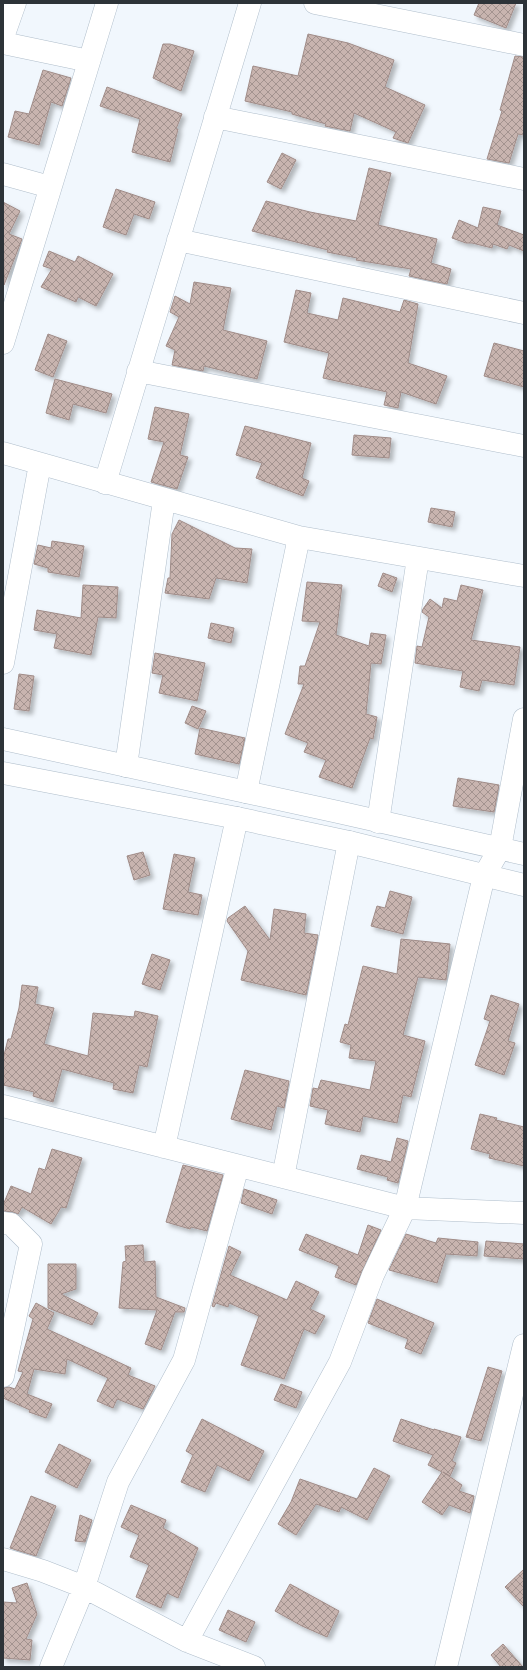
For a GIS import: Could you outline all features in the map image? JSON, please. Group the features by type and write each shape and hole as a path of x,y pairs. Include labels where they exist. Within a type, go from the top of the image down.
{"street":[{"path":"3,37 15,3"},
{"path":"3,343 107,3"},
{"path":"105,483 250,3"},
{"path":"315,3 524,45"},
{"path":"3,43 89,61"},
{"path":"215,117 524,179"},
{"path":"3,174 50,187"},
{"path":"178,240 524,313"},
{"path":"138,371 524,446"},
{"path":"3,453 164,500 299,537 524,576"},
{"path":"3,662 40,464"},
{"path":"126,766 164,500"},
{"path":"246,792 299,537"},
{"path":"378,822 418,558"},
{"path":"187,1641 340,1362 373,1275 405,1208 484,876 500,848 524,719"},
{"path":"3,739 524,854"},
{"path":"3,773 237,818 349,842 524,885"},
{"path":"164,1147 237,818"},
{"path":"283,1177 349,842"},
{"path":"3,1106 405,1208 524,1213"},
{"path":"52,1667 84,1587 118,1482 184,1360 238,1166"},
{"path":"3,1223 11,1224 30,1244 3,1376"},
{"path":"446,1667 524,1345"},
{"path":"3,1559 43,1571 84,1587 187,1641 254,1667"}],"building":[{"path":"479,3 516,3 506,28 474,15"},
{"path":"308,34 348,43 394,60 385,87 425,105 408,143 393,138 396,132 354,113 350,131 325,126 326,124 292,114 292,112 245,101 253,66 298,76"},
{"path":"163,44 170,44 194,51 181,91 153,78"},
{"path":"515,56 524,57 524,135 518,134 509,163 487,159 502,111 500,110"},
{"path":"43,70 71,78 62,106 51,102 39,145 8,137 15,111 29,114"},
{"path":"107,87 182,114 176,129 178,129 170,162 132,152 140,119 100,106"},
{"path":"282,153 296,160 281,189 267,182"},
{"path":"369,168 391,173 378,225 437,239 431,263 451,269 447,284 409,276 411,269 356,260 357,258 327,252 328,250 252,231 266,201 356,221"},
{"path":"116,189 155,202 149,219 134,214 126,235 103,227"},
{"path":"3,202 20,211 9,234 22,239 4,285"},
{"path":"483,207 501,211 497,225 524,235 524,251 509,245 507,249 493,244 492,248 466,243 452,238 459,220 478,228"},
{"path":"49,251 75,262 78,256 113,274 96,306 78,297 76,302 41,287 52,269 43,266"},
{"path":"194,282 231,288 223,330 267,341 257,379 204,366 203,371 172,365 175,350 166,346 179,317 170,312 175,296 190,304"},
{"path":"296,290 311,293 307,313 338,320 343,298 400,312 404,300 418,304 408,363 447,376 436,404 401,392 398,408 384,405 387,392 323,378 329,353 284,342"},
{"path":"48,334 67,341 53,377 35,370"},
{"path":"494,343 524,351 524,387 484,376"},
{"path":"55,379 112,394 106,413 73,404 69,420 46,413"},
{"path":"155,407 189,414 180,455 188,457 177,489 151,482 164,442 148,439"},
{"path":"245,426 311,443 302,478 309,481 303,496 256,478 262,463 236,455"},
{"path":"354,435 391,438 389,458 352,455"},
{"path":"431,508 455,512 452,527 428,522"},
{"path":"179,520 235,548 252,549 247,583 216,578 209,599 165,593 168,578 170,578 172,534"},
{"path":"52,541 84,546 79,577 48,572 48,568 34,564 38,545 51,548"},
{"path":"383,573 397,578 392,592 378,586"},
{"path":"307,582 342,585 336,635 369,646 371,633 386,635 381,664 371,663 366,714 377,717 373,739 370,738 352,788 319,777 326,760 304,752 308,743 285,734 304,684 298,684 300,666 305,666 320,622 302,621"},
{"path":"83,585 118,587 116,618 98,617 91,655 54,648 57,634 34,630 37,610 81,618"},
{"path":"461,585 483,590 471,640 520,647 514,685 482,680 479,691 460,687 463,671 415,663 417,646 422,647 429,617 422,612 423,609 430,599 442,608 444,598 457,601"},
{"path":"211,623 234,628 231,643 208,638"},
{"path":"155,653 205,663 197,701 159,693 163,675 152,673"},
{"path":"19,674 34,676 29,711 14,709"},
{"path":"192,706 206,711 198,729 185,723"},
{"path":"200,728 245,738 239,764 195,754"},
{"path":"458,778 499,785 494,812 453,806"},
{"path":"143,852 150,875 134,880 127,856"},
{"path":"174,854 195,858 188,892 202,895 198,915 163,909"},
{"path":"390,891 412,897 403,934 371,926 377,906 385,908"},
{"path":"245,906 270,940 274,909 306,914 304,933 318,935 306,995 241,980 248,951 227,921 228,918"},
{"path":"401,939 450,944 446,980 418,977 403,1035 425,1041 411,1097 403,1095 397,1123 363,1116 360,1132 325,1124 328,1110 310,1106 313,1088 318,1089 321,1080 370,1090 376,1061 349,1058 351,1045 340,1042 345,1024 348,1025 363,966 397,974"},
{"path":"152,954 170,960 160,990 142,984"},
{"path":"22,985 38,987 35,1004 54,1008 44,1044 88,1056 93,1013 134,1017 135,1011 158,1016 147,1067 139,1065 133,1093 113,1089 114,1083 62,1069 53,1102 33,1096 34,1092 3,1085 3,1059 8,1039 11,1039 19,1008"},
{"path":"491,995 519,1004 508,1041 515,1043 504,1075 475,1065 490,1021 484,1019"},
{"path":"245,1070 289,1081 284,1108 277,1106 271,1130 231,1119"},
{"path":"480,1114 497,1118 496,1120 524,1127 524,1166 489,1158 490,1154 471,1149"},
{"path":"397,1138 408,1141 398,1183 387,1180 388,1177 357,1169 361,1155 391,1162"},
{"path":"52,1149 82,1158 66,1208 61,1207 51,1224 22,1207 18,1214 3,1211 3,1205 11,1186 31,1194 39,1168 45,1170"},
{"path":"183,1165 223,1175 207,1231 191,1227 190,1229 166,1222"},
{"path":"244,1189 277,1200 272,1214 241,1203"},
{"path":"368,1225 381,1230 356,1285 335,1277 339,1266 299,1250 306,1234 358,1255"},
{"path":"406,1234 436,1243 438,1238 478,1242 477,1256 446,1254 437,1283 389,1270"},
{"path":"486,1241 524,1244 524,1259 484,1256"},
{"path":"143,1245 144,1262 155,1261 156,1297 185,1308 184,1312 175,1312 161,1350 145,1344 157,1310 119,1308 123,1262 126,1261 125,1246"},
{"path":"229,1246 241,1252 230,1275 287,1300 296,1281 319,1292 310,1309 325,1316 315,1334 304,1329 284,1379 241,1365 259,1316 229,1303 228,1307 216,1303 214,1307 212,1306"},
{"path":"48,1264 76,1264 76,1289 61,1294 98,1313 92,1325 48,1308"},
{"path":"377,1299 434,1323 421,1354 405,1348 408,1339 368,1323"},
{"path":"36,1303 54,1313 47,1329 131,1368 128,1375 155,1386 143,1409 117,1399 113,1408 97,1401 108,1378 67,1359 65,1374 34,1369 27,1394 52,1404 46,1418 29,1412 30,1410 3,1398 3,1388 9,1387 15,1389 23,1372 18,1371 33,1319 29,1316"},
{"path":"488,1367 502,1371 481,1441 466,1437"},
{"path":"281,1384 302,1392 296,1408 274,1400"},
{"path":"202,1419 264,1451 249,1481 217,1465 205,1492 181,1482 193,1455 186,1451"},
{"path":"401,1419 461,1437 452,1461 456,1463 450,1476 443,1472 462,1485 459,1491 474,1496 470,1513 449,1505 442,1515 422,1502 442,1472 428,1465 433,1455 393,1441"},
{"path":"59,1444 91,1460 77,1488 45,1472"},
{"path":"374,1468 390,1476 367,1520 341,1507 339,1512 316,1504 296,1535 278,1524 291,1502 300,1479 357,1499"},
{"path":"31,1496 56,1506 36,1556 10,1548"},
{"path":"131,1505 166,1520 163,1528 198,1548 178,1598 167,1593 161,1608 136,1597 149,1565 130,1557 139,1535 121,1527"},
{"path":"80,1515 92,1520 85,1542 75,1541"},
{"path":"524,1569 524,1607 505,1587"},
{"path":"27,1583 37,1614 26,1639 32,1640 30,1660 3,1658 3,1602 17,1603 12,1588"},
{"path":"290,1584 339,1611 327,1637 302,1626 275,1611"},
{"path":"228,1610 255,1622 246,1642 219,1630"},
{"path":"503,1644 523,1667 501,1667 491,1655"}]}
